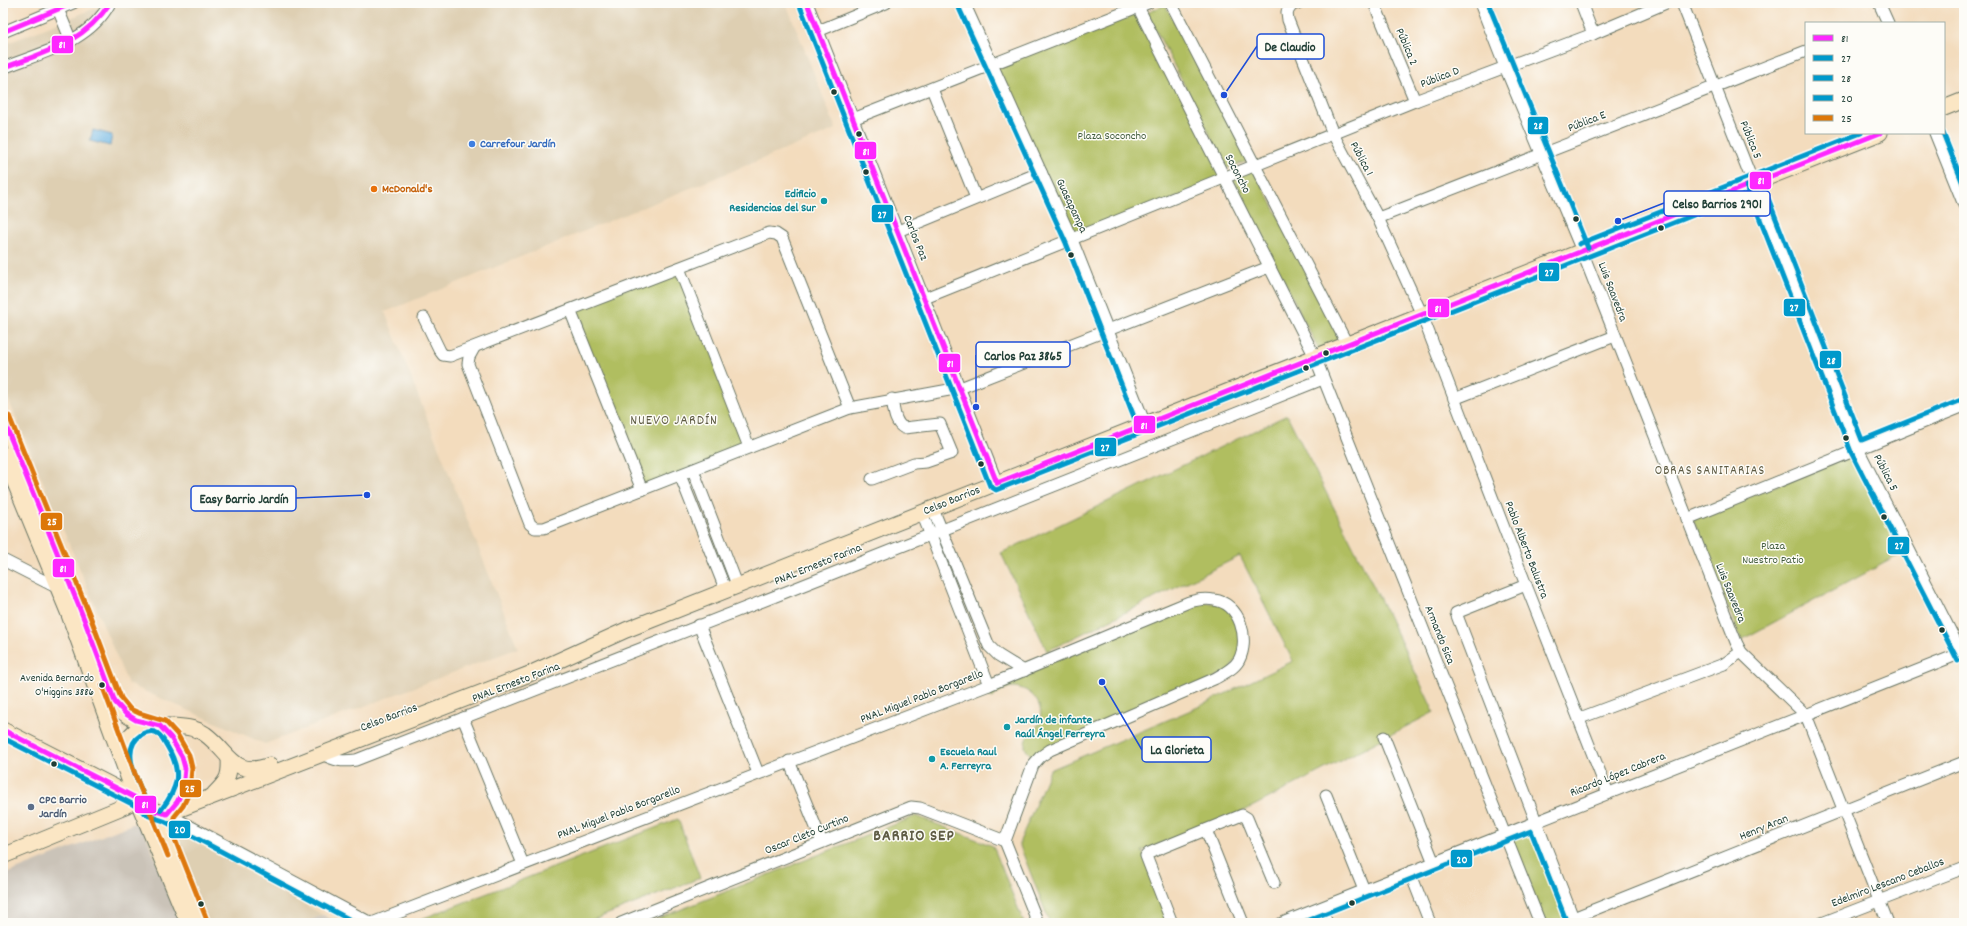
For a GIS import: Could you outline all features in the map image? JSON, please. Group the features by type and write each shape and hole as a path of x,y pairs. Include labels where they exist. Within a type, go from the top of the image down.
{"main road":[{"path":"1945,108 1964,100"},
{"name":"Celso Barrios","path":"153,725 193,730 204,734 229,758 245,769 258,769 524,665 626,630 732,589 1877,134"},
{"path":"3,419 91,638 115,702 126,714 136,720 153,725 176,746 182,757 184,768 183,790 177,802 167,814 165,833"},
{"path":"3,454 68,612 126,770 188,923"},
{"path":"68,612 81,633 91,638"},
{"name":"Celso Barrios","path":"167,814 527,675 626,630"},
{"path":"126,770 123,754 126,740 132,732 153,725"},
{"path":"3,730 138,799 152,810 167,814"},
{"path":"213,795 228,779 230,772 229,758"},
{"path":"138,799 165,833 200,923"},
{"path":"3,856 125,806 138,799"}],"street":[{"path":"3,32 57,6 73,3"},
{"path":"3,68 71,41 93,27 104,15 110,3"},
{"name":"Carlos Paz","path":"807,3 997,483"},
{"path":"818,31 886,3"},
{"name":"Guasapampa","path":"964,3 1072,240 1145,424"},
{"name":"Soconcho","path":"1171,3 1347,344"},
{"name":"Pública 1","path":"1298,3 1292,5 1287,12 1288,20 1333,134 1378,218 1422,315"},
{"name":"Pública 2","path":"1374,3 1415,101"},
{"name":"Luis Saavedra","path":"1480,3 1505,67 1582,251 1736,642 1741,652 1806,715 1888,923"},
{"path":"1580,3 1593,34"},
{"name":"Pública D","path":"925,298 1415,101 1593,34 1666,3"},
{"name":"Pública 5","path":"1682,3 1858,448 1963,654"},
{"path":"1879,3 1884,22"},
{"path":"853,119 992,66 1141,5"},
{"name":"Soconcho","path":"1141,5 1224,178 1315,357"},
{"path":"57,6 71,41"},
{"name":"Pública E","path":"1378,218 1805,51"},
{"path":"932,89 976,198"},
{"path":"1934,134 1964,206"},
{"path":"898,231 1040,172"},
{"path":"424,318 443,355 450,356 769,233 776,234 782,238 850,408"},
{"path":"474,348 469,357 468,364 530,524 534,528 544,528 850,408 892,399 960,388 1269,267"},
{"path":"679,268 749,447"},
{"path":"570,310 642,490"},
{"name":"Pablo Alberto Balustra","path":"1422,315 1608,793"},
{"path":"1454,399 1615,336"},
{"name":"Armando Sica","path":"1315,357 1540,923"},
{"name":"PNAL Ernesto Farina","path":"322,754 334,761 344,762 356,760 1323,379"},
{"path":"872,480 914,463 926,462 952,453 940,424 904,428 900,426 897,421 892,399"},
{"path":"1687,518 1964,406"},
{"path":"693,470 732,589"},
{"path":"680,475 732,589"},
{"path":"928,511 942,530 990,646 998,655 1024,671"},
{"path":"928,511 931,534 989,685"},
{"path":"3,560 58,588"},
{"name":"Armando Sica","path":"1526,585 1456,613 1532,807 1535,822 1574,920"},
{"name":"PNAL Miguel Pablo Borgarello","path":"371,923 989,685 1189,602 1202,599 1215,600 1227,604 1233,611 1241,626 1244,646 1238,660 1229,671 1214,679 1050,750 1040,757 1033,766 1005,841"},
{"path":"699,625 758,773"},
{"path":"1580,718 1724,664 1741,652"},
{"name":"Ricardo López Cabrera","path":"1282,923 1504,834 1963,654"},
{"path":"463,718 523,864"},
{"path":"1384,737 1434,863"},
{"path":"789,761 822,842"},
{"name":"Henry Aran","path":"1574,920 1964,762"},
{"path":"1326,795 1364,890"},
{"name":"Oscar Cleto Curtino","path":"621,923 911,807 920,808 1005,841"},
{"path":"167,814 371,923"},
{"path":"1172,923 1146,856 1149,853 1206,830 1242,816 1247,818 1274,883"},
{"path":"1206,830 1243,923"},
{"path":"1005,841 1038,923"},
{"name":"Edelmiro Lescano Ceballos","path":"1822,923 1964,868"},
{"path":"1410,872 1430,923"},
{"path":"1321,908 1327,923"}],"shaded area":[{"path":"108,3 786,3 836,129 385,312 518,648 265,744 128,684 3,387 3,45"},
{"path":"153,817 323,915 303,923 181,923 140,821"},
{"path":"140,821 181,923 3,923 3,875"},
{"path":"323,915 338,923 303,923"}],"green space":[{"path":"1165,5 1251,160 1227,168 1147,13"},
{"name":"Plaza Soconcho","path":"1138,8 1224,178 1072,240 991,66"},
{"path":"1252,166 1345,342 1320,352 1231,175"},
{"path":"679,268 749,447 642,490 570,310"},
{"path":"1287,415 1388,615 1434,712 1246,810 1142,851 1171,923 1050,923 1020,846 1020,841 1050,770 1198,707 1293,661 1240,556 1047,651 1001,553"},
{"name":"Plaza Nuestro Patio","path":"1853,455 1903,553 1741,640 1693,519"},
{"path":"1189,602 1227,604 1244,646 1229,671 1037,760 1025,747 1026,739 1037,727 1040,720 1040,707 1033,695 1021,688 1014,687 1002,690 993,698 975,690"},
{"path":"916,816 993,846 1024,923 647,923"},
{"path":"678,819 700,878 585,923 411,923"},
{"path":"1533,831 1570,923 1545,923 1511,840"}],"water":[{"path":"93,130 112,135 110,146 90,141"}],"transit line":[{"name":"81","path":"3,32 73,3"},
{"name":"81","path":"3,68 48,51 76,37 100,17 110,3"},
{"name":"81","path":"807,3 997,483"},
{"name":"28","path":"1488,3 1588,248"},
{"name":"27","path":"800,6 990,486 996,490 1757,190"},
{"name":"27","path":"958,6 1066,243 1138,427"},
{"name":"28","path":"1579,244 1858,134"},
{"name":"81","path":"997,483 1877,134"},
{"name":"28","path":"1943,134 1964,186"},
{"name":"28","path":"1761,180 1862,440 1961,400"},
{"name":"27","path":"1747,186 1851,452 1958,661"},
{"name":"25","path":"9,416 90,616 121,698 130,709 165,721 177,734 189,755 192,768 190,791 183,806 174,817 172,832 207,920"},
{"name":"81","path":"3,419 84,619 115,702 126,714 136,720 160,726 171,738 182,757 185,768 183,790 177,802 167,814 152,810 138,799 3,730"},
{"name":"25","path":"102,685 138,782 168,856"},
{"name":"20","path":"144,796 134,773 131,756 132,748 135,741 142,734 153,732 159,734 165,742 172,755 176,771 175,786 172,794 161,810"},
{"name":"20","path":"3,738 134,805 149,816 164,821 356,923"},
{"name":"20","path":"1301,923 1531,831 1567,923"}],"place":[{"name":"De Claudio","path":"1224,95"},
{"name":"Carrefour Jardín","path":"472,144"},
{"name":"McDonald's","path":"374,189"},
{"name":"Edificio Residencias del Sur","path":"824,201"},
{"name":"Celso Barrios 2901","path":"1618,221"},
{"name":"Carlos Paz 3865","path":"976,407"},
{"name":"Easy Barrio Jardín","path":"367,495"},
{"name":"La Glorieta","path":"1102,682"},
{"name":"Avenida Bernardo O'Higgins 3886","path":"102,685"},
{"name":"Jardín de infante Raúl Ángel Ferreyra","path":"1007,727"},
{"name":"Escuela Raul A. Ferreyra","path":"932,759"},
{"name":"CPC Barrio Jardín","path":"31,807"}],"district":[{"name":"NUEVO JARDÍN","path":"674,421"},
{"name":"OBRAS SANITARIAS","path":"1710,471"},
{"name":"BARRIO SEP","path":"914,836"}]}
